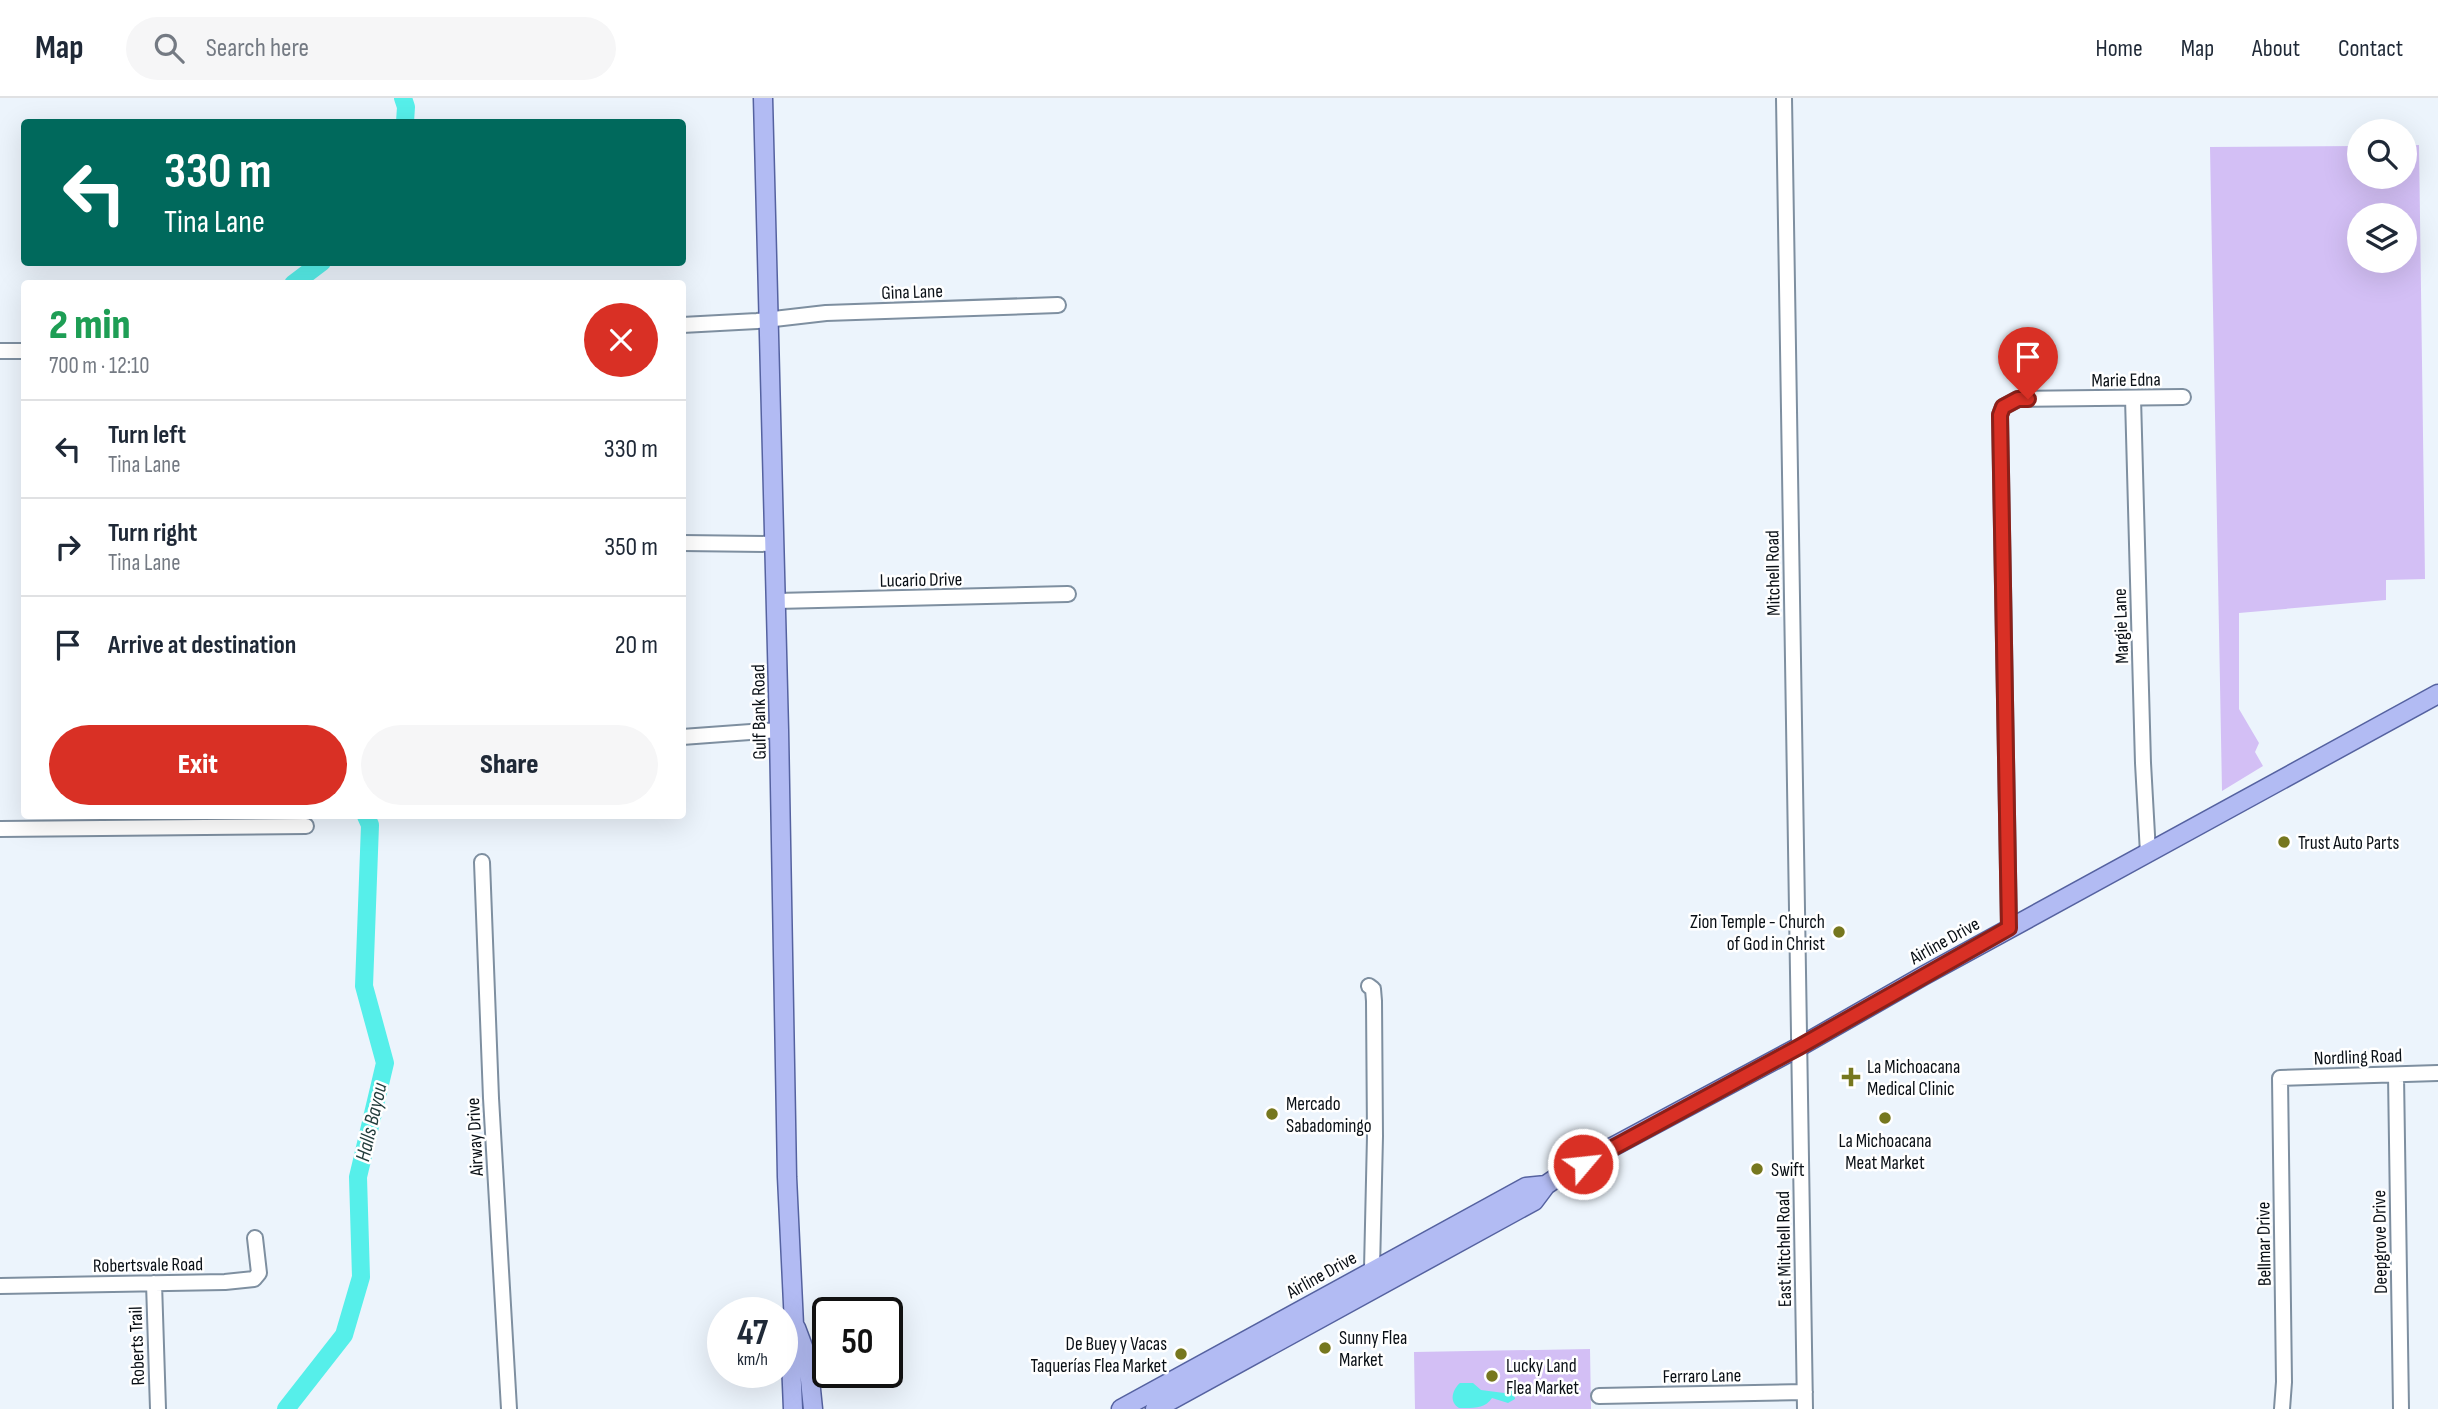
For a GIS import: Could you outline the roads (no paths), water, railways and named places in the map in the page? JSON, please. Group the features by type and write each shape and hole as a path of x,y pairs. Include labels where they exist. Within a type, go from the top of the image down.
{"main road":[{"name":"Gulf Bank Road","path":"763,98 787,1177 793,1297"},
{"name":"Airline Drive","path":"1121,1409 1372,1269 1526,1187 1546,1185 2438,694"},
{"name":"Airline Drive","path":"1155,1409 1534,1201 1546,1185"},
{"path":"1372,1269 1394,1278"},
{"name":"Gulf Bank Road","path":"798,1335 808,1360 813,1409"},
{"name":"Gulf Bank Road","path":"792,1388 793,1409"}],"street":[{"name":"Mitchell Road","path":"1784,98 1799,1047"},
{"name":"Gina Lane","path":"686,325 826,313 1058,305"},
{"path":"0,351 21,351"},
{"name":"Marie Edna","path":"2009,928 2000,415 2003,407 2018,399 2183,397"},
{"name":"Margie Lane","path":"2133,398 2148,853"},
{"path":"686,543 774,544"},
{"name":"Lucario Drive","path":"776,601 1068,594"},
{"path":"686,737 779,730"},
{"path":"0,829 306,827"},
{"name":"Airway Drive","path":"482,862 491,1098 509,1409"},
{"path":"1369,986 1373,989 1374,1001 1372,1269"},
{"name":"East Mitchell Road","path":"1799,1047 1805,1409"},
{"name":"Nordling Road","path":"2280,1078 2438,1073"},
{"name":"Deepgrove Drive","path":"2396,1075 2401,1409"},
{"name":"Bellmar Drive","path":"2280,1078 2284,1382 2282,1409"},
{"name":"Robertsvale Road","path":"0,1286 236,1282 254,1279 258,1273 255,1238"},
{"name":"Roberts Trail","path":"154,1283 158,1409"},
{"name":"Ferraro Lane","path":"1599,1396 1805,1392"}],"water":[{"path":"1460,1383 1473,1383 1481,1390 1504,1393 1513,1389 1515,1399 1508,1403 1492,1398 1482,1406 1459,1408 1454,1403 1453,1396"}],"waterway":[{"name":"Halls Bayou","path":"403,98 405,119"},
{"name":"Halls Bayou","path":"298,280 317,266"},
{"name":"Halls Bayou","path":"286,1409 344,1335 361,1277 358,1177 385,1063 364,986 370,825 367,819"}],"place":[{"name":"Trust Auto Parts","path":"2284,842"},
{"name":"Zion Temple - Church of God in Christ","path":"1839,932"},
{"name":"La Michoacana Medical Clinic","path":"1851,1077"},
{"name":"Mercado Sabadomingo","path":"1272,1114"},
{"name":"La Michoacana Meat Market","path":"1885,1118"},
{"name":"Swift","path":"1757,1169"},
{"name":"Sunny Flea Market","path":"1325,1348"},
{"name":"De Buey y Vacas Taquerías Flea Market","path":"1181,1354"},
{"name":"Lucky Land Flea Market","path":"1492,1376"}]}
